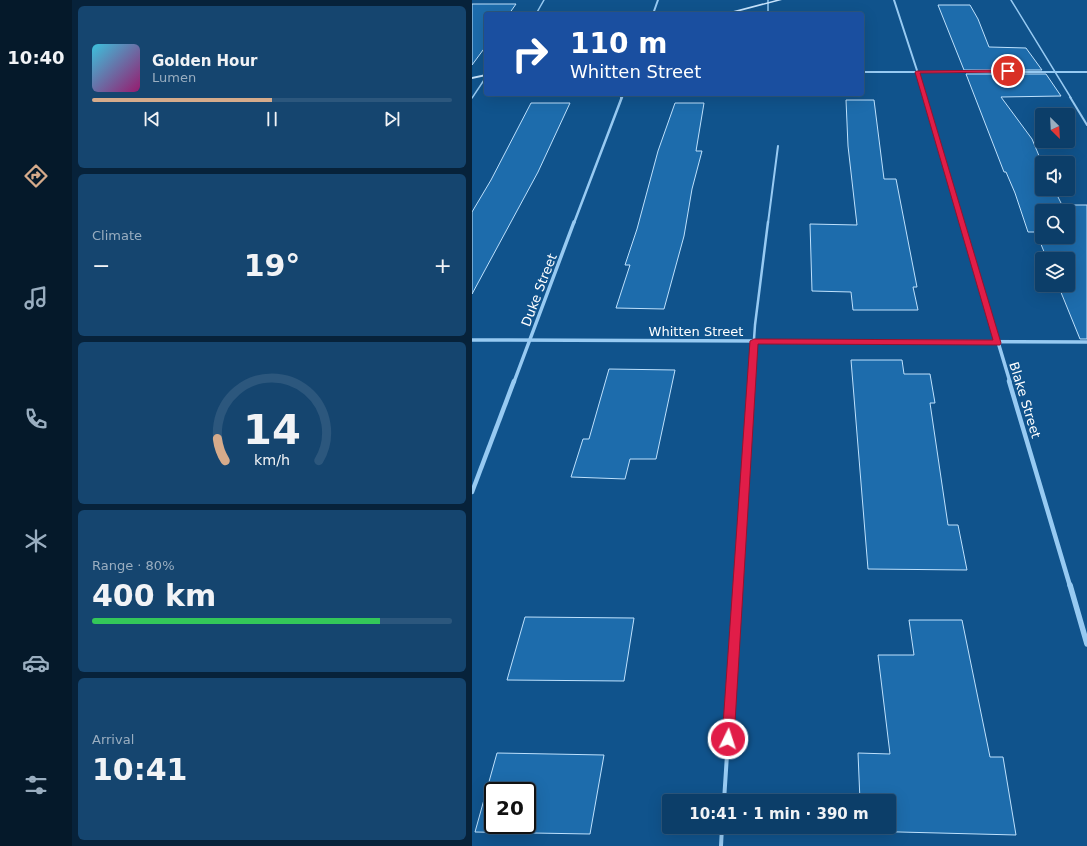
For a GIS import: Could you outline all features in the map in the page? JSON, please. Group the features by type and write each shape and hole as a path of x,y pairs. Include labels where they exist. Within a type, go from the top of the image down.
{"street":[{"path":"654,12 658,0"},
{"path":"731,12 780,0"},
{"name":"Blake Street","path":"894,0 917,72 1087,644"},
{"path":"864,72 1087,72"},
{"path":"472,78 484,76"},
{"name":"Duke Street","path":"472,492 622,96"},
{"name":"Whitten Street","path":"472,340 997,343 1087,342"}],"lane":[{"path":"537,12 544,0"},
{"path":"1011,0 1087,125"},
{"path":"472,98 484,79"},
{"path":"724,794 754,341 778,146"},
{"path":"721,846 722,834"}],"building":[{"path":"472,4 516,4 510,12 484,12 484,49 472,65"},
{"path":"938,5 970,5 978,19 989,47 1026,48 1042,70 964,70"},
{"path":"966,74 1046,74 1061,96 1001,97 1032,139 1039,156 1035,156 1035,196 1058,196 1062,204 1035,204 1035,232 1028,232 1015,193 1006,172 1004,172"},
{"path":"846,100 874,100 884,179 896,179 917,287 913,287 918,310 853,310 851,292 812,291 810,224 857,225 848,146"},
{"path":"531,103 570,103 538,172 472,294 472,212 491,180"},
{"path":"675,103 704,103 696,151 702,151 692,189 684,236 664,309 616,308 630,265 625,265 637,229 658,151"},
{"path":"1075,205 1087,205 1087,339 1080,339 1061,292 1075,292 1075,252 1044,252 1041,244 1075,244"},
{"path":"851,360 902,360 904,374 930,374 935,403 930,403 948,525 958,525 967,570 868,569"},
{"path":"609,369 675,370 656,459 630,459 625,479 571,477 583,439 589,439"},
{"path":"525,617 634,618 624,681 507,680"},
{"path":"909,620 962,620 990,757 1003,757 1016,835 896,832 896,794 860,794 858,753 890,754 878,655 914,655"},
{"path":"497,753 604,755 590,834 536,833 536,782 489,782"},
{"path":"484,800 484,832 475,832"}],"route":[{"path":"728,739 754,341 997,343 917,72 1008,71"}]}
